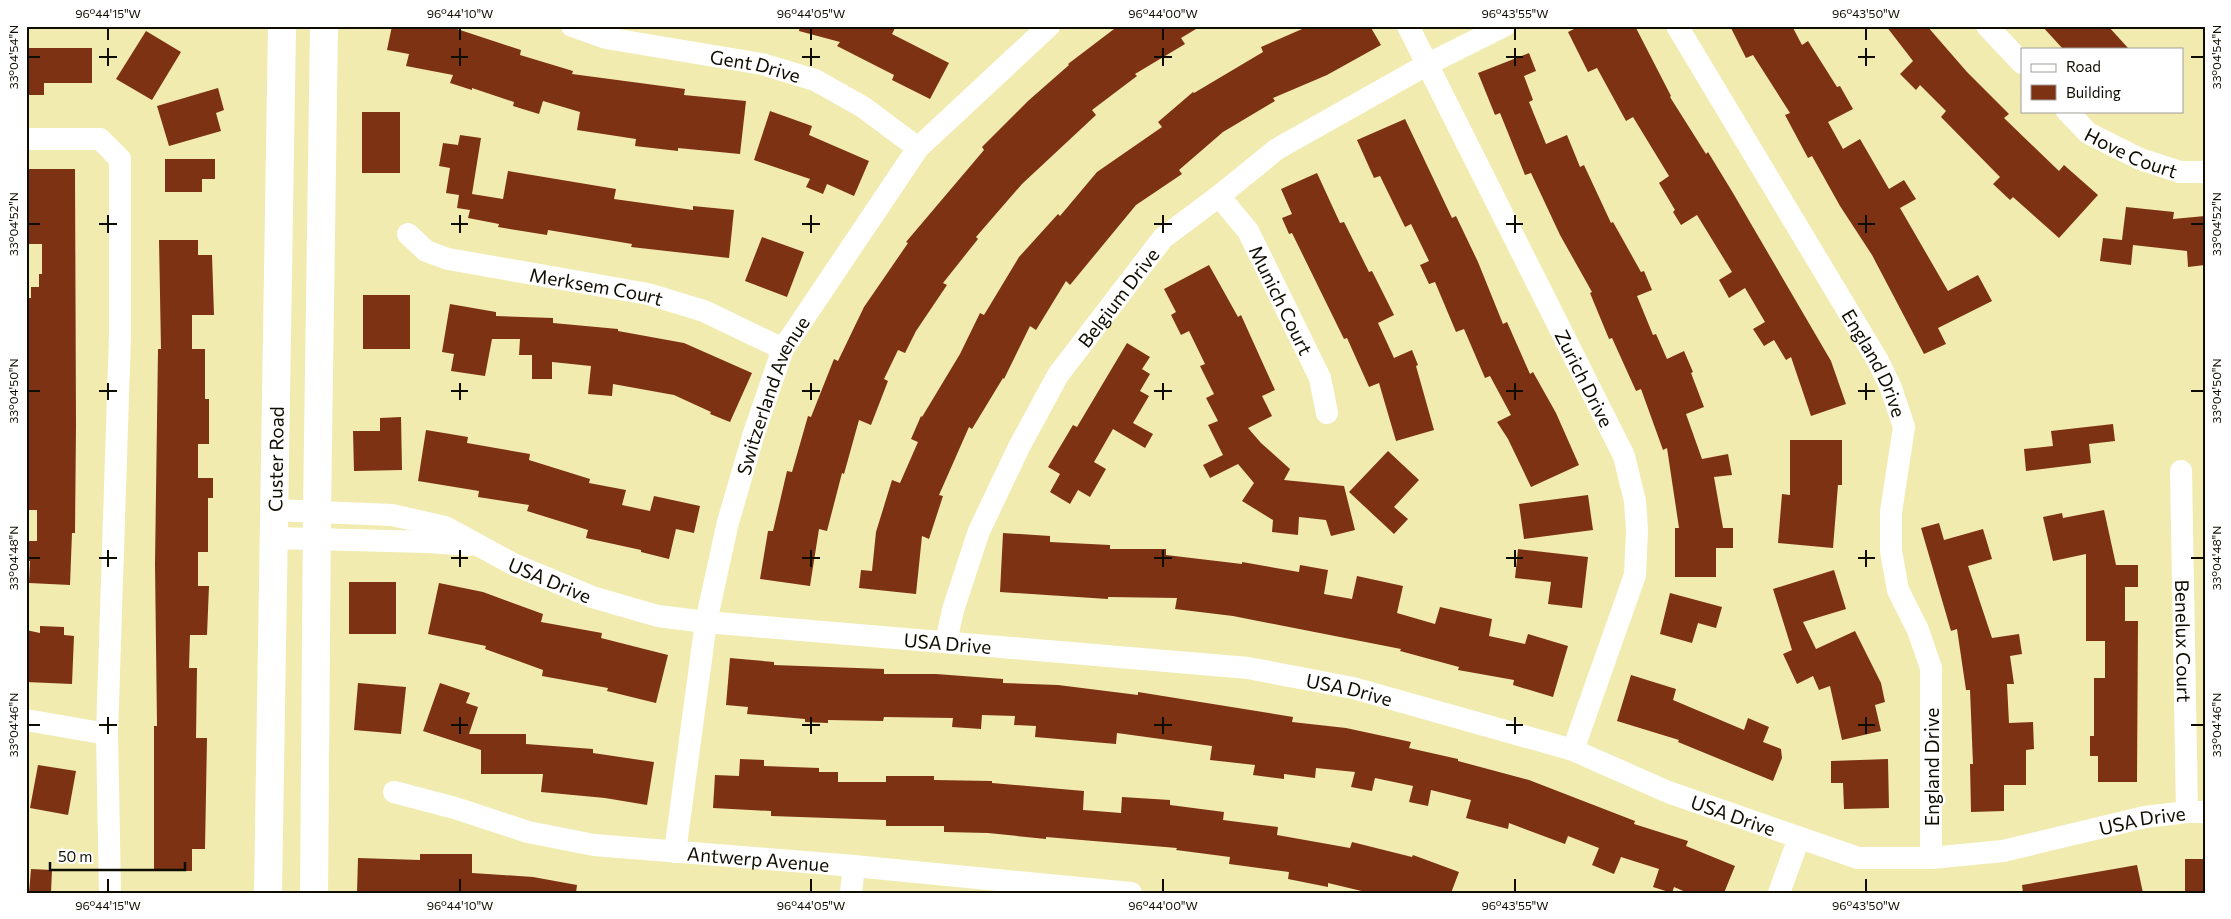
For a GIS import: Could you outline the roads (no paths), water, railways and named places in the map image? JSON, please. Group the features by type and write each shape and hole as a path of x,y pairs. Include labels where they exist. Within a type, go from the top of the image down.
{"main road":[{"name":"Custer Road","path":"268,893 282,26"},
{"path":"314,893 324,26"}],"street":[{"name":"Gent Drive","path":"572,26 606,38 762,64 815,80 863,107 918,148"},
{"name":"Switzerland Avenue","path":"675,852 706,622 728,522 754,433 783,349 918,148 1049,26"},
{"name":"Zurich Drive","path":"1408,26 1624,456 1634,501 1637,530 1634,575 1573,750"},
{"name":"Belgium Drive","path":"946,642 953,610 979,531 1019,447 1058,375 1163,238 1220,196 1278,149 1428,64 1504,26"},
{"name":"England Drive","path":"1677,26 1878,361 1891,388 1904,427 1891,512 1891,551 1898,590 1918,630 1930,668 1930,858"},
{"path":"1987,26 2021,62"},
{"name":"Hove Court","path":"2069,112 2088,133 2140,159 2180,172 2205,172"},
{"path":"26,139 100,139 120,159 120,335 107,734 110,893"},
{"name":"Munich Court","path":"1220,196 1248,231 1320,378 1327,412"},
{"name":"Merksem Court","path":"408,234 426,251 448,259 648,294 704,312 783,349"},
{"name":"Benelux Court","path":"2181,471 2196,812"},
{"name":"USA Drive","path":"273,510 392,515 445,527 514,564 592,597 658,616 706,622 1248,668 1353,688 1573,750 1668,792 1858,858 1930,858 2003,851 2145,817 2196,812"},
{"name":"USA Drive","path":"273,538 428,542 480,546"},
{"path":"26,720 107,734"},
{"name":"Antwerp Avenue","path":"394,792 455,808 528,832 594,845 854,866 1131,893"},
{"path":"1779,893 1799,838"},
{"path":"852,893 854,866"}]}
